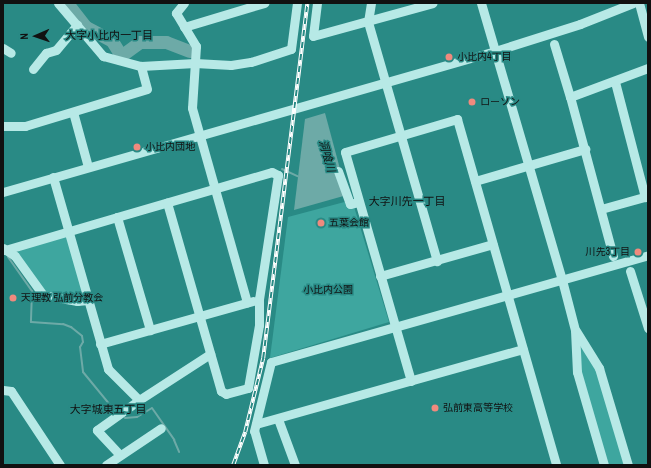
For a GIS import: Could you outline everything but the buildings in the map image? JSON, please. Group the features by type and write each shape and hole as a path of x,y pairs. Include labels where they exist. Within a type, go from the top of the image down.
{"street":[{"path":"184,3 176,13 196,46 192,108 198,134 247,302"},
{"path":"184,27 264,3"},
{"path":"62,4 77,25 103,56 140,66 195,63 230,65 251,62 291,48 297,3"},
{"path":"317,3 313,36 433,3"},
{"path":"371,3 368,22 386,80 437,261"},
{"path":"481,3 562,280 575,330 577,372 604,465"},
{"path":"3,192 198,134 495,50 580,24 633,3"},
{"path":"639,3 648,37"},
{"path":"34,69 46,53 56,50 77,25"},
{"path":"554,44 614,256"},
{"path":"3,126 25,126 147,89 140,66"},
{"path":"570,97 615,82 648,68"},
{"path":"601,209 647,196 615,82"},
{"path":"73,112 88,167"},
{"path":"411,381 345,152 457,119 556,465"},
{"path":"475,181 584,149"},
{"path":"338,171 350,204 359,202"},
{"path":"4,249 272,172 278,175 259,299 259,325 248,388 226,394 221,391 167,203"},
{"path":"53,177 108,369 139,400"},
{"path":"117,217 150,330"},
{"path":"380,276 437,261 492,244"},
{"path":"4,249 15,256 43,295 77,301 88,300"},
{"path":"264,465 254,431 271,362 648,255"},
{"path":"630,271 646,315 648,328"},
{"path":"100,344 259,299"},
{"path":"575,330 599,368 628,465"},
{"path":"256,424 522,349"},
{"path":"120,455 98,430 139,400 210,354"},
{"path":"3,390 11,391 60,465"},
{"path":"278,419 295,465"},
{"path":"106,465 161,428"}],"green space":[{"name":"小比内公園","path":"352,200 389,322 270,358 288,217"},
{"path":"64,236 67,237 83,294 80,298 44,292 17,255 19,249"},
{"path":"581,347 596,367 624,465 608,465 581,371"}],"water":[{"path":"325,113 347,195 294,210 305,119"}],"waterway":[{"name":"洞喰川","path":"67,3 86,27 112,41 122,55 140,42 166,42 189,51"},
{"path":"282,169 297,176"},
{"path":"8,257 32,291 31,322 63,324 71,327 82,336 83,342 80,347 83,372 115,411"},
{"path":"125,418 137,417 152,408 174,440 179,452"}],"railway":[{"path":"233,465 245,432 263,358 307,3"}],"place":[{"name":"小比内4丁目","path":"449,57"},
{"name":"ローソン","path":"472,102"},
{"name":"小比内団地","path":"137,147"},
{"name":"五葉会館","path":"321,223"},
{"name":"川先3丁目","path":"638,252"},
{"name":"天理教 弘前分教会","path":"13,298"},
{"name":"弘前東高等学校","path":"435,408"}],"district":[{"name":"大字小比内一丁目","path":"109,35"},
{"name":"大字川先一丁目","path":"407,201"},
{"name":"大字城東五丁目","path":"108,409"}]}
